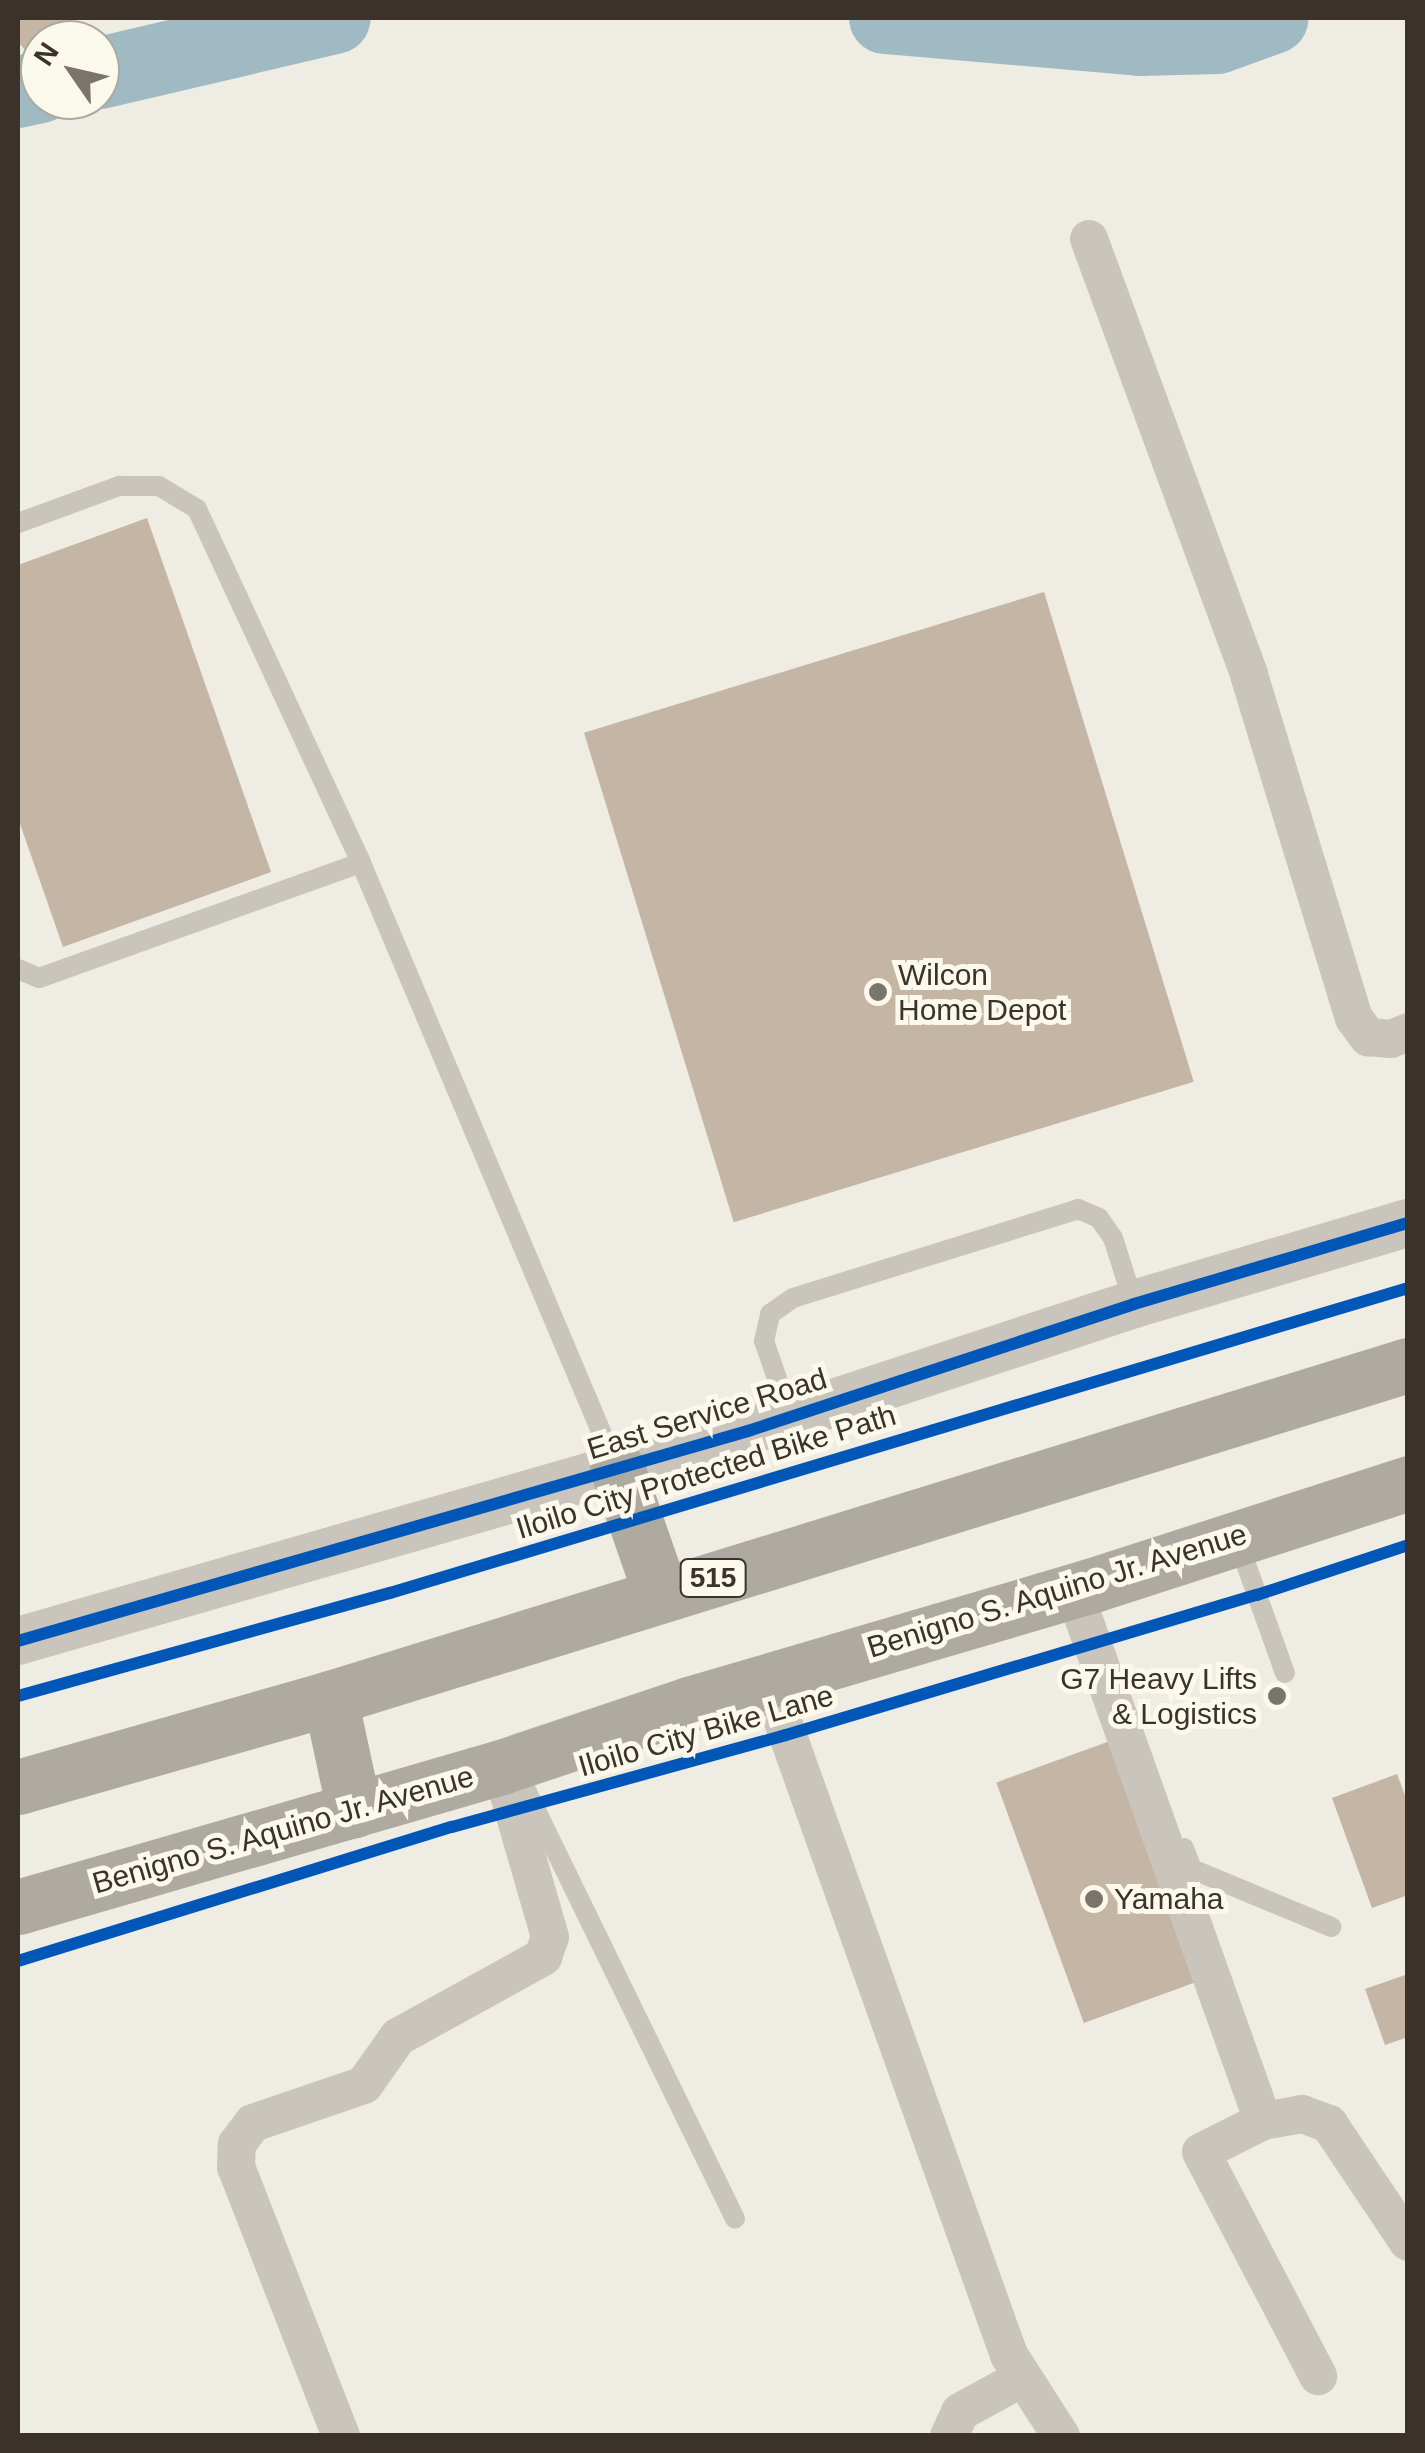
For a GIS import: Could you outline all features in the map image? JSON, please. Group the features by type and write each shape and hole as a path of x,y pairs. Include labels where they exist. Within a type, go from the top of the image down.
{"highway":[{"name":"515","path":"18,1787 330,1698 1408,1364"},
{"path":"617,1468 661,1594"},
{"name":"Benigno S. Aquino Jr. Avenue","path":"18,1907 508,1765 768,1680 1081,1587 1408,1482"},
{"path":"330,1698 354,1810"}],"street":[{"path":"1089,239 1249,675 1354,1018 1368,1037 1391,1039 1408,1032"},
{"name":"East Service Road","path":"18,1641 790,1416 1134,1304 1408,1223"},
{"path":"1081,1587 1263,2120"},
{"path":"768,1680 1009,2355 1061,2436"},
{"path":"341,2436 236,2167 237,2144 253,2123 364,2085 398,2036 543,1958 550,1937 508,1765"},
{"path":"1318,2376 1201,2152 1263,2120 1302,2114 1330,2124 1408,2242"},
{"path":"949,2436 960,2412 1022,2378"}],"lane":[{"path":"18,523 118,486 160,486 197,510 362,864 617,1468"},
{"path":"18,969 40,978 362,864"},
{"path":"790,1416 764,1342 770,1314 793,1298 1078,1209 1099,1218 1112,1238 1134,1304"},
{"path":"1236,1535 1285,1672"},
{"path":"1081,1587 1192,1869 1331,1927"},
{"path":"508,1765 735,2219"}],"building":[{"path":"18,18 67,18 20,20 18,42"},
{"path":"147,518 271,872 63,947 18,818 18,565"},
{"path":"1044,592 1194,1082 734,1222 584,733"},
{"path":"1110,1741 1198,1982 1084,2023 996,1782"},
{"path":"1397,1774 1408,1803 1408,1895 1372,1908 1332,1798"},
{"path":"1408,1974 1408,2037 1385,2045 1365,1989"}],"waterway":[{"path":"120,68 335,18"},
{"path":"885,18 1140,40 1217,38 1273,18"}],"cycle path":[{"name":"Iloilo City Protected Bike Path","path":"18,1641 748,1431 1134,1304 1408,1223"},
{"name":"Iloilo City Protected Bike Path","path":"18,1696 390,1593 1408,1288"},
{"name":"Iloilo City Bike Lane","path":"18,1961 452,1827 786,1735 1257,1595 1408,1545"}],"place":[{"name":"Wilcon Home Depot","path":"878,992"},
{"name":"G7 Heavy Lifts & Logistics","path":"1277,1696"},
{"name":"Yamaha","path":"1094,1899"}]}
